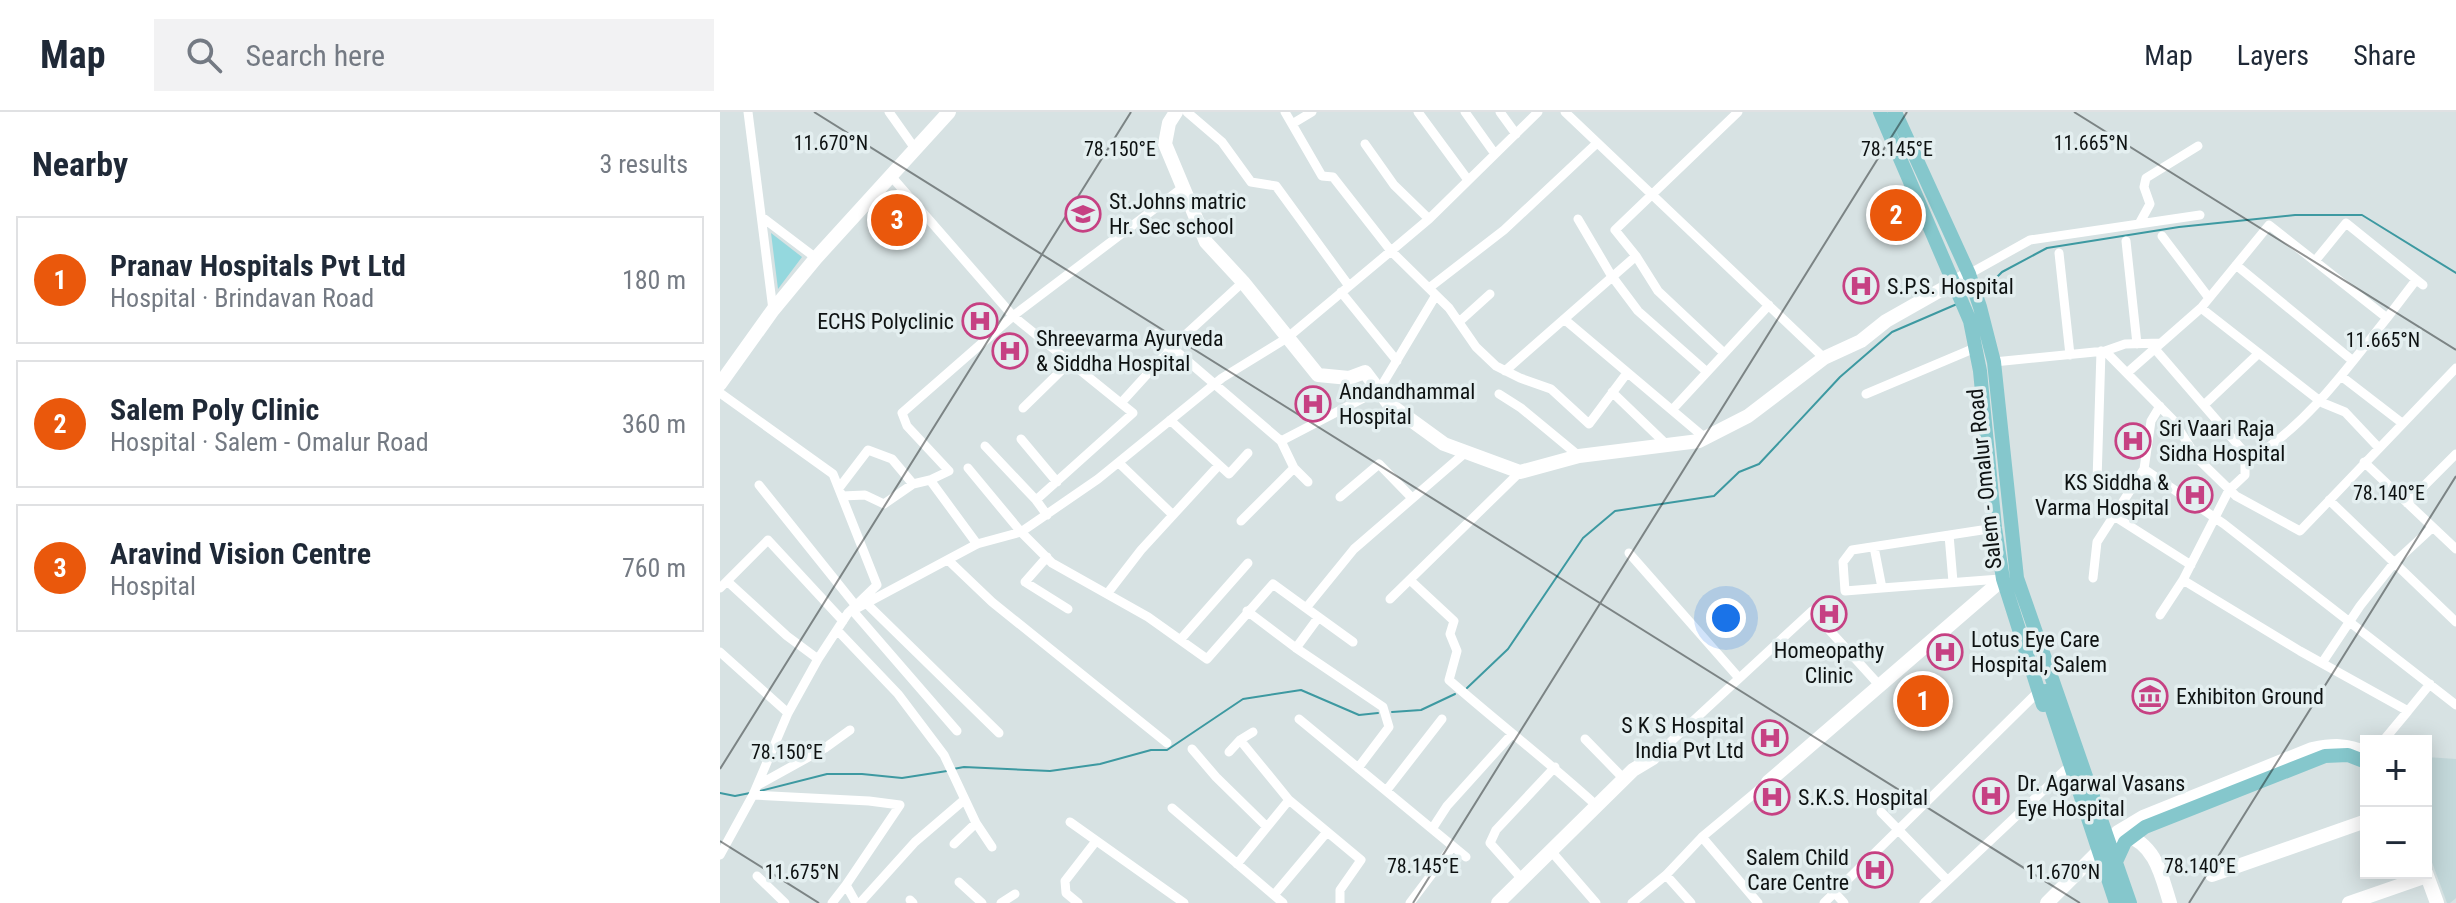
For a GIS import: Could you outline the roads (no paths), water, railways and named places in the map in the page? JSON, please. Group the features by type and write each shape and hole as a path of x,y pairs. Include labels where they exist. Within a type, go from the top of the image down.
{"main road":[{"path":"1883,112 1970,321 1980,371 1995,528 2038,692 2092,861 2118,902"},
{"path":"1883,112 1971,304 1988,375 2004,536 2018,604 2118,902"},
{"name":"Salem - Omalur Road","path":"1895,112 1976,295 1994,362 2010,579 2110,838"},
{"path":"2118,902 2112,875 2118,855 2129,838 2145,827 2325,756 2348,755 2360,760"},
{"path":"2118,902 2123,866 2133,847 2146,836 2325,765 2342,764 2360,770"},
{"path":"2110,838 2118,902"},
{"path":"2110,838 2137,903"}],"street":[{"path":"748,112 773,310"},
{"path":"889,112 916,150"},
{"path":"1176,112 1169,123 1165,144 1206,242 1243,282 1318,375 1349,378 1365,372 1389,404 1444,444 1520,472"},
{"path":"1187,112 1222,142 1251,182 1276,186 1397,361"},
{"path":"1285,112 1322,176 1333,177 1391,251 1433,292 1476,347 1496,366 1551,389 1589,424 1627,373"},
{"path":"1292,124 1312,112"},
{"path":"1418,112 1468,180"},
{"path":"1465,112 1495,154"},
{"path":"1500,112 1516,134"},
{"path":"847,616 977,544 1021,532 1119,463 1213,385 1287,338 1391,251 1429,219 1538,112"},
{"path":"1565,112 1824,358"},
{"path":"1724,353 1658,291 1615,230 1738,112"},
{"path":"720,384 773,310 816,258 946,113"},
{"path":"1281,441 1379,390 1433,292 1597,143"},
{"path":"1365,144 1394,185 1429,219"},
{"path":"2139,224 2150,204 2144,187 2146,178 2198,146"},
{"path":"891,176 1013,316 1133,413 1036,500"},
{"path":"840,492 865,495 884,504 913,484 949,471 907,426 902,413 1013,316 1182,188"},
{"path":"1390,599 1520,472 1579,456 1705,438 1748,416 1824,358 1861,341 1886,321 2030,240 2200,215"},
{"path":"762,217 816,258"},
{"path":"1578,219 1611,275 1638,311 1707,372"},
{"path":"1994,362 2103,351 2125,344 2158,346 2204,405 2252,458 2267,449 2320,401 2419,283 2346,223 2315,261"},
{"path":"2127,373 2201,308 2269,225 2387,318"},
{"path":"2162,236 2209,298"},
{"path":"2126,241 2137,344"},
{"path":"2059,253 2070,355"},
{"path":"1505,371 1636,256"},
{"path":"2236,265 2353,361"},
{"path":"1121,403 1171,348 1243,282"},
{"path":"1459,322 1490,294"},
{"path":"1672,410 1769,305"},
{"path":"2201,308 2320,401 2345,412 2378,447"},
{"path":"1564,319 1705,438"},
{"path":"1155,333 1281,441 1294,468 1308,482"},
{"path":"1866,394 1975,348"},
{"path":"2103,351 2173,420 2197,458 2229,490 2300,531 2456,368"},
{"path":"2097,481 2103,351"},
{"path":"2204,405 2259,353"},
{"path":"1023,408 1070,362"},
{"path":"2341,376 2402,423"},
{"path":"1612,392 1666,444"},
{"path":"720,393 833,474 877,585 847,616 818,659 788,713 755,791 720,855"},
{"path":"1499,394 1521,408 1579,456"},
{"path":"2093,578 2097,542 2144,469 2151,421 2160,406"},
{"path":"1170,420 1229,474 1248,453"},
{"path":"1021,439 1057,482"},
{"path":"985,446 1047,515"},
{"path":"840,492 868,450 892,459 913,484"},
{"path":"1306,608 1354,549 1466,452"},
{"path":"2160,615 2183,580 2229,490 2245,475 2245,453"},
{"path":"2407,503 2456,454"},
{"path":"2364,462 2456,549"},
{"path":"1119,463 1173,515"},
{"path":"1340,497 1379,464 1412,498"},
{"path":"1107,594 1219,465"},
{"path":"968,468 1021,532 1047,557 1148,617 1207,659 1273,584 1353,642"},
{"path":"1241,521 1294,468"},
{"path":"2144,469 2214,518 2456,705"},
{"path":"930,480 977,544"},
{"path":"759,485 898,694 944,755 964,800 992,847"},
{"path":"2329,500 2456,622"},
{"path":"2114,516 2191,565"},
{"path":"2322,663 2394,563 2433,527"},
{"path":"1995,528 1852,550 1843,562 1845,591 2010,579"},
{"path":"1949,535 1953,582"},
{"path":"818,659 724,584 768,540 847,616 957,731"},
{"path":"1874,547 1882,588"},
{"path":"1629,553 1739,678"},
{"path":"1047,557 1025,582 1068,609"},
{"path":"948,560 992,602 1167,743"},
{"path":"1180,640 1248,563"},
{"path":"1632,903 1666,875 1702,837 2010,579"},
{"path":"2183,580 2408,711"},
{"path":"1411,581 1454,621 1450,634 1457,651 1449,680 1555,767 1597,806"},
{"path":"867,604 999,733"},
{"path":"1247,611 1383,707 1389,727 1358,768"},
{"path":"1498,903 1624,779 1653,758 1812,611 1880,686"},
{"path":"1296,648 1318,618"},
{"path":"720,652 788,713"},
{"path":"2388,735 2430,684"},
{"path":"1824,903 2038,692"},
{"path":"1299,719 1466,857"},
{"path":"1386,791 1442,719"},
{"path":"755,791 850,730"},
{"path":"1229,752 1253,732"},
{"path":"1432,829 1447,806 1512,734"},
{"path":"1585,739 1624,779"},
{"path":"1240,740 1289,800 1361,860 1340,890 1340,903"},
{"path":"2047,903 2092,861 2110,838 2143,817 2312,749 2334,744 2360,750"},
{"path":"1192,749 1267,827"},
{"path":"1522,879 1490,843 1496,830 1555,767"},
{"path":"1924,903 2065,770"},
{"path":"755,791 900,805 832,903"},
{"path":"846,885 858,903 915,842 964,800"},
{"path":"1237,864 1289,800"},
{"path":"1172,808 1283,903"},
{"path":"1881,812 1947,880"},
{"path":"1070,822 1184,903"},
{"path":"954,844 976,823"},
{"path":"2212,875 2360,823"},
{"path":"1274,895 1327,832"},
{"path":"1702,837 1758,903"},
{"path":"2110,838 2134,837 2152,853 2170,903"},
{"path":"1078,903 1066,893 1065,881 1096,841"},
{"path":"1410,903 1453,846"},
{"path":"1551,851 1596,903"},
{"path":"1666,875 1691,903"},
{"path":"757,876 785,903"},
{"path":"2349,903 2415,879"},
{"path":"2428,879 2437,903"},
{"path":"959,882 982,903"},
{"path":"1835,893 1844,903"},
{"path":"1001,903 1015,894"}],"waterway":[{"path":"1981,293 2002,272 2047,248 2179,227 2295,215 2362,215 2456,273"},
{"path":"1467,688 1508,649 1583,538 1615,511 1714,496 1739,472 1759,464 1840,377 1892,332 1957,304"},
{"path":"953,769 1050,771 1100,764 1151,750 1167,750 1243,699 1301,690 1359,715 1378,713"},
{"path":"1392,712 1421,710 1455,694"},
{"path":"760,791 827,774 902,778 947,771"},
{"path":"720,793 735,796 750,793"}],"place":[{"name":"St.Johns matric Hr. Sec school","path":"1083,214"},
{"name":"Salem Poly Clinic","path":"1896,215"},
{"name":"Aravind Vision Centre","path":"897,220"},
{"name":"S.P.S. Hospital","path":"1861,286"},
{"name":"ECHS Polyclinic","path":"980,321"},
{"name":"Shreevarma Ayurveda & Siddha Hospital","path":"1010,351"},
{"name":"Andandhammal Hospital","path":"1313,404"},
{"name":"Sri Vaari Raja Sidha Hospital","path":"2133,441"},
{"name":"KS Siddha & Varma Hospital","path":"2195,495"},
{"name":"Homeopathy Clinic","path":"1829,614"},
{"name":"Lotus Eye Care Hospital, Salem","path":"1945,652"},
{"name":"Exhibiton Ground","path":"2150,696"},
{"name":"Pranav Hospitals Pvt Ltd","path":"1923,701"},
{"name":"S K S Hospital India Pvt Ltd","path":"1770,738"},
{"name":"Dr. Agarwal Vasans Eye Hospital","path":"1991,796"},
{"name":"S.K.S. Hospital","path":"1772,797"},
{"name":"Salem Child Care Centre","path":"1875,870"}]}
